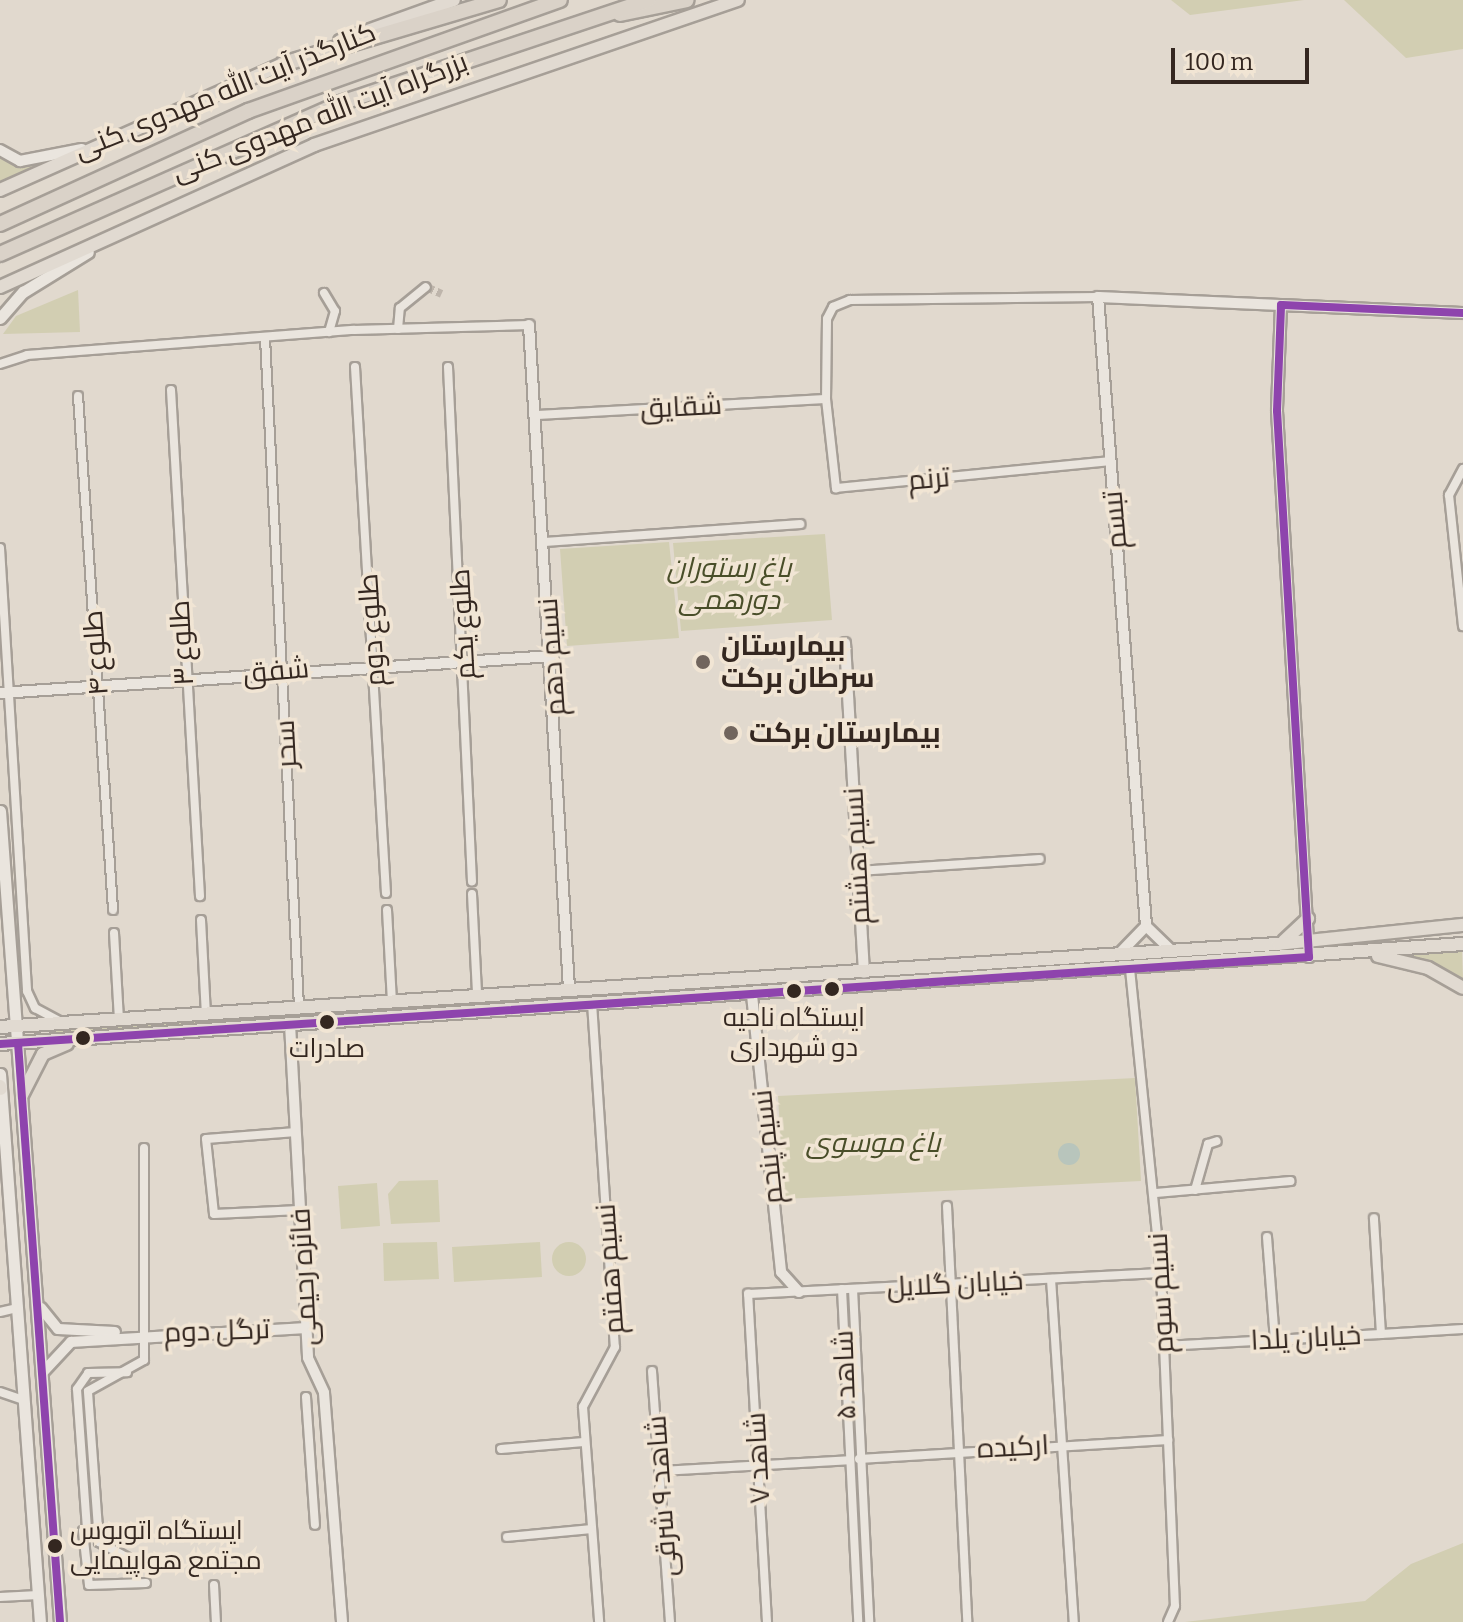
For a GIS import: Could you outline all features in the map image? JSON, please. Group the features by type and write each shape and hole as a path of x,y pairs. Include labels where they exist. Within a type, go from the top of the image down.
{"highway":[{"path":"283,64 499,0"},
{"path":"0,224 248,111 560,0"},
{"name":"بزرگراه آیت الله مهدوی کنی","path":"0,254 341,103 648,0"},
{"path":"607,13 640,14 687,0"}],"main road":[{"name":"کنارگذر آیت الله مهدوی کنی","path":"0,190 82,149 283,64 454,0"},
{"path":"0,287 100,239 400,112 738,0"},
{"path":"0,318 23,292 100,239"},
{"path":"0,811 41,1308 60,1622"},
{"path":"1278,944 1308,919"},
{"path":"0,1027 1278,944 1463,925"},
{"path":"0,951 10,943"},
{"path":"0,1044 1359,954 1463,944"},
{"path":"1359,954 1428,968 1463,988"},
{"path":"22,1095 43,1054 84,1039"},
{"path":"0,1074 40,1622"},
{"path":"22,1385 34,1377 44,1376"}],"street":[{"path":"425,10 435,0"},
{"path":"0,150 20,161 82,149"},
{"path":"398,329 400,308 426,287"},
{"path":"324,293 335,311 329,332"},
{"path":"826,399 827,319 842,303 1098,297 1463,313"},
{"name":"تبسم","path":"1098,297 1146,926"},
{"path":"1281,305 1277,411 1309,957"},
{"path":"0,364 27,355 329,332 529,325"},
{"name":"نسیم دهم","path":"529,325 553,656 569,989"},
{"name":"سحر","path":"265,338 299,1006"},
{"name":"طلوع دوم","path":"355,367 375,663 386,893"},
{"name":"طلوع یکم","path":"448,367 466,661 472,881"},
{"name":"طلوع ۳","path":"171,390 183,679 200,896"},
{"name":"طلوع ۴","path":"78,396 113,910"},
{"name":"شقایق","path":"537,415 826,399"},
{"name":"ترنم","path":"826,399 836,488 1110,461"},
{"path":"1463,469 1449,487 1463,626"},
{"path":"545,542 800,524"},
{"path":"1452,537 1463,536"},
{"path":"0,548 3,693 27,991 39,1012 63,1023"},
{"name":"نسیم هشتم","path":"845,643 864,972"},
{"name":"شفق","path":"3,693 375,663 553,656"},
{"path":"858,871 1040,859"},
{"path":"472,894 477,994"},
{"path":"387,910 392,1001"},
{"path":"201,920 206,1014"},
{"path":"1117,955 1146,926 1172,951"},
{"path":"114,933 119,1020"},
{"name":"نسیم سوم","path":"1130,969 1156,1193 1161,1273 1168,1440 1170,1619"},
{"name":"نسیم پنجم","path":"752,995 781,1272 799,1292"},
{"name":"نسیم هفتم","path":"592,1003 615,1347 585,1396 584,1442 599,1622"},
{"name":"فائزه رحیمی","path":"290,1024 306,1328 328,1436 342,1622"},
{"path":"296,1132 206,1139 214,1214 300,1210"},
{"path":"1195,1190 1208,1144 1217,1141"},
{"path":"141,1565 101,1546 88,1391 128,1372 144,1360 147,1333 144,1148"},
{"path":"1156,1193 1290,1181"},
{"path":"947,1206 967,1622"},
{"name":"خیابان یلدا","path":"1164,1346 1381,1334 1374,1218"},
{"path":"1267,1237 1275,1340"},
{"name":"خیابان گلایل","path":"748,1294 1161,1273"},
{"path":"1051,1279 1074,1622"},
{"name":"شاهد ۵","path":"842,1289 854,1459"},
{"name":"شاهد ۵","path":"853,1289 854,1459"},
{"name":"شاهد ۷","path":"748,1294 767,1622"},
{"path":"0,1312 17,1308"},
{"name":"ترگل دوم","path":"41,1308 66,1332 129,1335"},
{"name":"ترگل دوم","path":"44,1376 61,1346 147,1333 306,1328"},
{"path":"1381,1334 1463,1329"},
{"name":"شاهد ۹ شرقی","path":"652,1371 670,1622"},
{"path":"128,1372 88,1373 77,1389 89,1585 146,1583"},
{"path":"0,1392 23,1400"},
{"path":"306,1397 315,1525"},
{"path":"309,1437 328,1436"},
{"name":"ارکیده","path":"661,1471 958,1450 1168,1440"},
{"path":"501,1449 584,1442"},
{"path":"854,1459 858,1622"},
{"path":"854,1459 869,1622"},
{"path":"87,1529 98,1528"},
{"path":"507,1537 591,1529"},
{"path":"214,1585 216,1622"},
{"path":"0,1597 38,1595"}],"green space":[{"path":"1171,0 1304,0 1190,15"},
{"path":"1344,0 1463,0 1463,49 1406,58"},
{"path":"0,155 21,164 52,157 0,183"},
{"path":"78,290 80,332 3,334 16,316"},
{"name":"باغ رستوران دورهمی","path":"825,534 832,620 681,631 673,543"},
{"path":"669,542 679,638 567,646 560,549"},
{"path":"1289,948 51,1036 51,1031"},
{"path":"1462,951 1463,979 1397,955"},
{"name":"باغ موسوی","path":"1135,1078 1141,1181 784,1199 778,1096"},
{"path":"438,1180 440,1222 391,1224 388,1194 399,1181"},
{"path":"377,1183 380,1226 341,1229 338,1186"},
{"path":"437,1242 439,1279 384,1281 383,1243"},
{"path":"540,1242 542,1277 454,1282 452,1247"},
{"path":"569,1242 581,1247 586,1259 581,1271 569,1276 557,1271 552,1259 557,1247"},
{"path":"1463,1543 1463,1622 1185,1622 1365,1601 1411,1564"}],"shaded area":[{"path":"1069,1143 1077,1146 1080,1154 1077,1162 1069,1165 1061,1162 1058,1154 1061,1146"}],"tunnel":[{"path":"426,287 442,294"}],"transit line":[{"path":"0,1044 1309,957 1277,411 1281,305 1463,313"},
{"path":"18,1043 60,1622"}],"place":[{"name":"بیمارستان سرطان برکت","path":"703,662"},
{"name":"بیمارستان برکت","path":"731,733"},
{"name":"ایستگاه ناحیه دو شهرداری","path":"794,991"},
{"name":"صادرات","path":"327,1022"},
{"name":"ایستگاه اتوبوس مجتمع هواپیمایی","path":"55,1546"}]}
